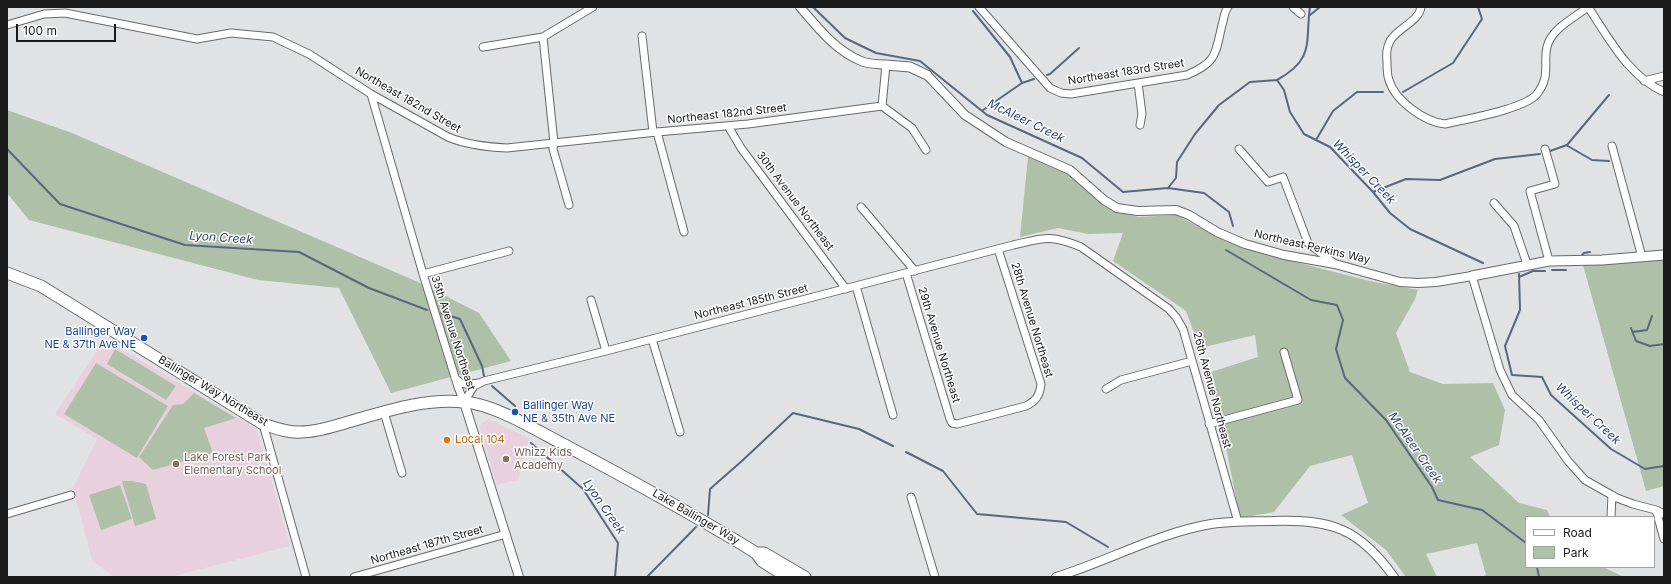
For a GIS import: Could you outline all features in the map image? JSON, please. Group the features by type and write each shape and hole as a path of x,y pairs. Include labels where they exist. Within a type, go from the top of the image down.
{"main road":[{"name":"Northeast Perkins Way","path":"886,65 910,67 928,75"},
{"name":"Northeast Perkins Way","path":"1472,276 1549,260 1664,255"},
{"name":"Ballinger Way Northeast","path":"7,272 47,289 263,424 285,431 302,432 325,428 410,405 464,402 489,408 520,422 635,482"},
{"name":"Lake Ballinger Way","path":"635,482 756,553 762,561 787,577"},
{"name":"Lake Ballinger Way","path":"756,553 764,553 804,577"}],"street":[{"path":"483,47 543,37 593,7"},
{"path":"800,7 822,33 844,52 862,61 886,65 882,106 912,128 926,150"},
{"name":"Northeast 183rd Street","path":"979,7 1050,88 1061,93 1071,94 1187,75 1208,64 1214,56 1228,7"},
{"path":"1293,7 1301,14"},
{"path":"1421,7 1416,17 1397,32 1390,41 1386,54 1389,81 1394,91 1405,103 1435,123 1445,124 1512,107 1526,102 1537,95 1547,73 1547,47 1551,37 1588,7 1623,59 1644,81 1664,92"},
{"name":"Northeast 182nd Street","path":"7,25 44,14 65,13 197,39 231,33 273,37 309,54 371,94 448,137 461,142 483,147 507,148 655,132 728,126 882,106"},
{"path":"642,36 655,132 684,232"},
{"path":"543,37 554,143 553,149 569,206"},
{"name":"Northeast Perkins Way","path":"928,75 965,115 1006,142 1070,170 1104,200 1117,208 1138,211 1176,210 1189,215 1217,232 1245,244 1284,255 1335,264 1400,282 1418,283 1472,276"},
{"path":"1644,81 1664,76"},
{"path":"1138,83 1142,114 1140,125"},
{"name":"35th Avenue Northeast","path":"371,94 454,376 464,402 519,577"},
{"name":"30th Avenue Northeast","path":"728,126 741,148 846,289"},
{"path":"1612,146 1642,257"},
{"path":"1239,149 1268,182 1283,177 1308,243 1335,264"},
{"path":"1544,149 1555,184 1530,191 1549,260"},
{"path":"1494,203 1514,226 1527,264"},
{"path":"861,207 915,271"},
{"name":"Northeast 185th Street","path":"454,376 460,383 479,383 998,249 1052,237"},
{"name":"26th Avenue Northeast","path":"1052,237 1065,240 1081,247 1169,309 1176,316 1183,329 1238,522"},
{"name":"28th Avenue Northeast","path":"952,423 957,424 1026,406 1032,403 1040,391 1041,384 998,249"},
{"path":"423,274 509,252"},
{"name":"29th Avenue Northeast","path":"906,273 952,423"},
{"path":"1472,276 1500,370 1508,389 1516,400 1539,420 1568,461 1585,480 1612,495 1633,504 1656,510 1664,514"},
{"path":"856,286 893,415"},
{"path":"591,300 606,351"},
{"path":"652,339 680,432"},
{"path":"1209,424 1298,400 1284,352"},
{"path":"1106,388 1121,380 1192,362"},
{"path":"464,402 474,386 479,383"},
{"path":"384,412 402,474"},
{"path":"263,424 306,577"},
{"path":"7,514 71,495"},
{"path":"1611,516 1612,495"},
{"path":"910,497 935,577"},
{"path":"1656,510 1664,539"},
{"path":"1056,577 1185,530 1212,524 1291,520 1324,523 1348,532 1369,547 1394,577"},
{"name":"Northeast 187th Street","path":"354,577 506,534"}],"shaded area":[{"name":"Lake Forest Park Elementary School","path":"105,339 257,429 290,546 170,577 114,577 92,560 73,488 97,439 55,414"},
{"name":"Whizz Kids Academy","path":"488,419 529,438 518,480 497,485 479,426"}],"green space":[{"path":"7,110 72,133 418,282 479,313 511,361 391,393 339,288 258,280 29,220 7,193"},
{"path":"1028,157 1072,176 1105,207 1138,217 1176,215 1248,250 1374,282 1418,290 1415,299 1396,333 1410,372 1443,384 1493,383 1505,410 1499,445 1470,457 1519,503 1547,510 1550,516 1525,516 1525,568 1605,568 1624,577 1482,577 1486,575 1477,543 1426,554 1437,577 1406,577 1386,550 1341,515 1368,503 1352,455 1310,466 1274,512 1240,518 1211,372 1258,357 1255,335 1200,348 1186,311 1113,261 1123,233 1088,234 1058,228 1020,237"},
{"path":"1664,260 1664,486 1646,491 1583,265"},
{"path":"115,349 176,386 166,400 107,364"},
{"path":"96,363 168,406 137,458 64,414"},
{"path":"194,393 236,418 204,428 213,453 153,470 139,457 173,405 183,404"},
{"path":"122,481 132,481 146,484 156,519 135,526"},
{"path":"120,485 132,519 101,530 89,495"}],"waterway":[{"name":"McAleer Creek","path":"813,7 845,38 876,53 920,61 987,115 1082,158 1123,192 1168,188 1204,193 1229,212 1233,226"},
{"path":"1277,80 1297,65 1303,57 1306,49 1310,7"},
{"path":"1310,15 1320,7"},
{"path":"1403,92 1453,63 1482,19 1478,7"},
{"path":"973,11 1010,57 1022,83"},
{"path":"1047,75 1079,48"},
{"path":"983,110 1022,83 1034,79"},
{"name":"Whisper Creek","path":"1168,188 1176,178 1177,162 1195,134 1219,105 1250,82 1277,80 1284,90 1290,112 1304,134 1330,147 1373,192 1390,213 1410,229 1483,263"},
{"path":"1316,140 1333,111 1357,92 1383,92"},
{"path":"1550,151 1567,145 1609,95"},
{"path":"1566,145 1592,160 1609,161"},
{"name":"Lyon Creek","path":"7,149 60,204 185,245 299,252 369,288 427,310"},
{"path":"1373,192 1406,179 1440,180 1495,159 1540,154"},
{"name":"McAleer Creek","path":"1226,250 1311,300 1337,305 1343,320 1336,349 1345,378 1386,420 1432,487 1438,500 1482,510 1525,542"},
{"path":"1582,255 1590,252"},
{"path":"1552,270 1566,270"},
{"path":"1519,277 1533,271 1545,271"},
{"name":"Whisper Creek","path":"1519,274 1520,310 1505,346 1512,375 1542,377 1551,395 1611,449 1645,469 1664,466"},
{"name":"Lyon Creek","path":"441,313 460,319 482,366 484,376"},
{"path":"1633,332 1647,330 1652,316"},
{"path":"1631,328 1636,341 1650,346 1664,344"},
{"name":"Lyon Creek","path":"492,386 515,406"},
{"path":"708,515 710,489 793,413 859,429 893,446"},
{"name":"Lyon Creek","path":"531,443 583,489 618,543 615,577"},
{"path":"906,452 943,471 977,514 1066,522 1108,547"},
{"path":"647,577 696,527"},
{"name":"McAleer Creek","path":"1537,568 1539,577"}],"place":[{"name":"Ballinger Way NE & 37th Ave NE","path":"144,338"},
{"name":"Ballinger Way NE & 35th Ave NE","path":"515,412"},
{"name":"Local 104","path":"447,440"},
{"name":"Whizz Kids Academy","path":"506,459"},
{"name":"Lake Forest Park Elementary School","path":"176,464"}]}
